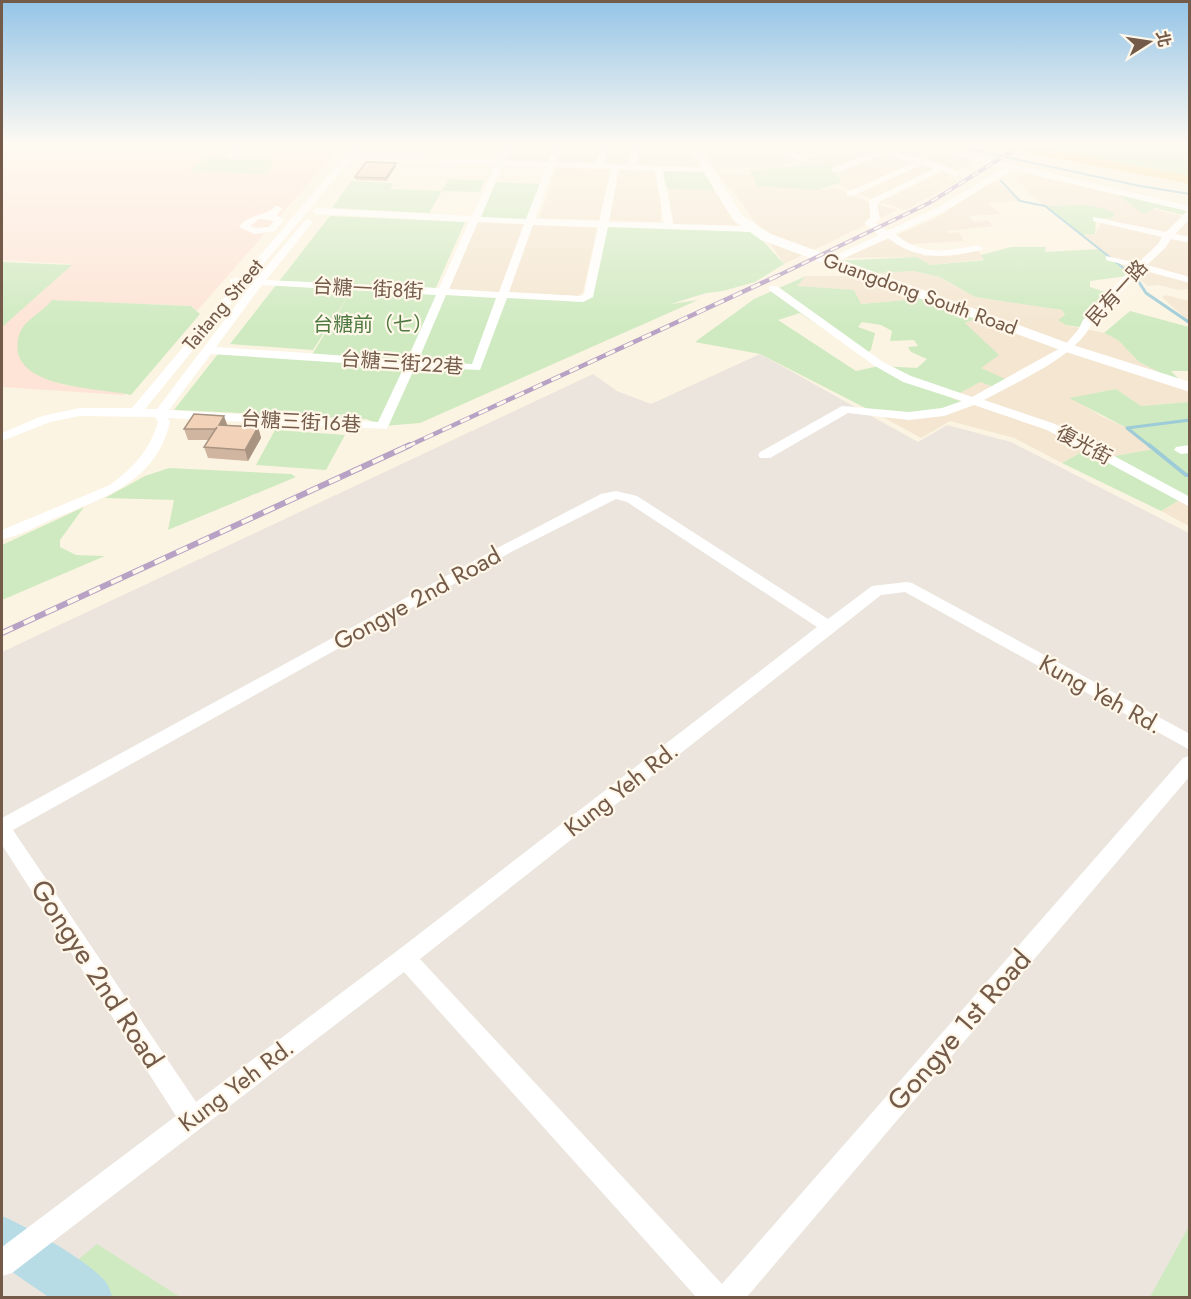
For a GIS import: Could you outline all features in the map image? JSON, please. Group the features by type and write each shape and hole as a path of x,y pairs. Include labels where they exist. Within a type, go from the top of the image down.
{"street":[{"name":"Taitang Street","path":"136,412 239,281 306,206"},
{"name":"Taitang Street","path":"160,414 259,282 322,206"},
{"name":"台糖三街16巷","path":"2,437 61,414 80,412 136,412 383,426 480,206"},
{"name":"台糖三街22巷","path":"208,350 476,368 535,206"},
{"path":"603,225 607,206"},
{"path":"665,206 669,227"},
{"name":"Guangdong South Road","path":"730,206 737,217 752,230 775,241 1068,348 1190,387"},
{"path":"873,206 875,219 869,223 888,234 905,248 934,255 978,248"},
{"path":"831,261 947,206"},
{"path":"1168,206 1190,211"},
{"path":"317,211 752,230"},
{"name":"民有一路","path":"1068,348 1083,330 1086,322 1128,277 1162,246 1168,235 1190,211"},
{"path":"1096,219 1190,240"},
{"name":"台糖一街8街","path":"239,281 584,299 589,295 603,225"},
{"path":"1109,258 1190,280"},
{"name":"復光街","path":"773,288 879,364 907,379 1051,426 1190,502"},
{"path":"765,455 846,409 909,416 944,412 972,402 1068,348"},
{"path":"2,534 115,488 128,479 145,462 163,432 164,423 160,414"},
{"name":"Gongye 2nd Road","path":"192,1118 2,828 497,554 606,497 616,495 632,499 828,627"},
{"name":"Kung Yeh Rd.","path":"2,1263 405,958 877,590 907,587 1190,743"},
{"name":"Gongye 1st Road","path":"728,1298 1190,763"},
{"path":"405,958 716,1298"}],"shaded area":[{"path":"2,206 289,206 197,311 191,306 53,300 63,385 129,390 123,395 2,387 2,325 71,264 2,260"},
{"path":"543,206 661,206 661,222 539,218"},
{"path":"671,206 725,206 736,223 744,227 674,226"},
{"path":"743,206 882,206 897,210 784,264"},
{"path":"891,206 914,206 906,210"},
{"path":"955,206 991,206 1001,214 969,216 974,222 987,220 993,226 947,231 949,233 959,232 964,241 912,244 924,256 977,250 985,259 929,265 917,257 843,258 934,219"},
{"path":"1086,206 1140,206 1185,217 1189,212 1189,289 1178,290 1159,285 1148,286 1082,235 1095,234 1102,221 1115,214"},
{"path":"477,222 597,228 583,292 578,296 449,290"},
{"path":"831,261 878,273 913,271 940,277 975,297 1062,310 1065,315 1059,320 1066,325 1104,333 1118,340 1139,362 1189,387 1189,402 1141,406 1116,389 1071,398 1127,428 1154,449 1103,458 1087,449 1062,463 1014,438 950,421 921,438 881,416 968,404 950,398 980,382 997,388 1009,381 980,368 965,322 978,316 930,298 861,304 796,286 806,276 846,276"},
{"path":"1165,295 1189,301 1189,322 1162,297"},
{"path":"760,354 918,442 947,425 1011,442 1189,533 1189,1297 2,1297 2,652 593,374 617,391 651,404"},
{"path":"1183,498 1189,498 1189,526 1161,511"}],"green space":[{"path":"334,206 433,206 429,213 332,208"},
{"path":"480,206 535,206 529,222 474,218"},
{"path":"1045,206 1088,206 1115,213 1112,218 1096,219 1095,234 1082,235"},
{"path":"1133,206 1172,206 1189,209 1188,216 1155,208 1144,214"},
{"name":"台糖前（七）","path":"330,216 465,222 434,292 583,299 603,225 752,229 784,264 755,282 671,304 698,300 420,423 383,426 366,419 174,410 221,350 311,356 354,287 313,350 230,344"},
{"path":"1011,247 1046,247 1045,252 1100,249 1134,275 1090,281 1090,287 1117,296 1087,328 1066,325 1058,320 1065,315 1062,310 975,297 940,277 913,271 878,273 831,261 917,257 930,265 984,260 981,255"},
{"path":"2,262 72,265 2,327"},
{"path":"806,276 797,286 854,290 861,304 930,298 980,316 965,323 999,355 981,368 1010,381 997,388 980,382 951,398 969,404 938,412 881,416 760,354 695,342 754,299","holes":["800,313 864,356 871,350 875,333 858,327 862,322 881,325 892,331 890,341 914,340 918,346 908,347 911,352 927,359 917,368 879,366 856,371 778,320"]},
{"path":"52,300 191,306 200,314 131,395 56,382 38,375 24,365 18,351 20,332 26,323"},
{"path":"1130,311 1189,327 1189,371 1171,371 1185,385 1139,362 1118,340 1104,333"},
{"path":"1116,389 1141,406 1189,402 1189,499 1180,500 1161,511 1062,463 1087,449 1103,458 1154,449 1127,428 1069,398"},
{"path":"275,430 345,435 326,470 256,465"},
{"path":"169,468 291,474 296,477 168,530 174,500 105,498 145,476"},
{"path":"84,507 60,540 60,547 76,555 105,556 2,600 2,545"},
{"path":"1189,1226 1189,1297 1150,1297"},
{"path":"97,1244 180,1297 114,1297 68,1268"}],"building":[{"path":"194,414 224,416 219,425 258,427 245,450 204,447 216,429 184,429"}],"waterway":[{"path":"1043,206 1136,278"},
{"path":"1135,276 1146,293 1190,323"},
{"path":"1151,447 1127,428 1190,420"},
{"path":"1149,445 1186,475 1190,475"},
{"path":"2,1239 54,1271 89,1298"}],"railway":[{"path":"773,278 924,206"},
{"path":"406,447 777,276"},
{"path":"2,633 410,445"}]}
